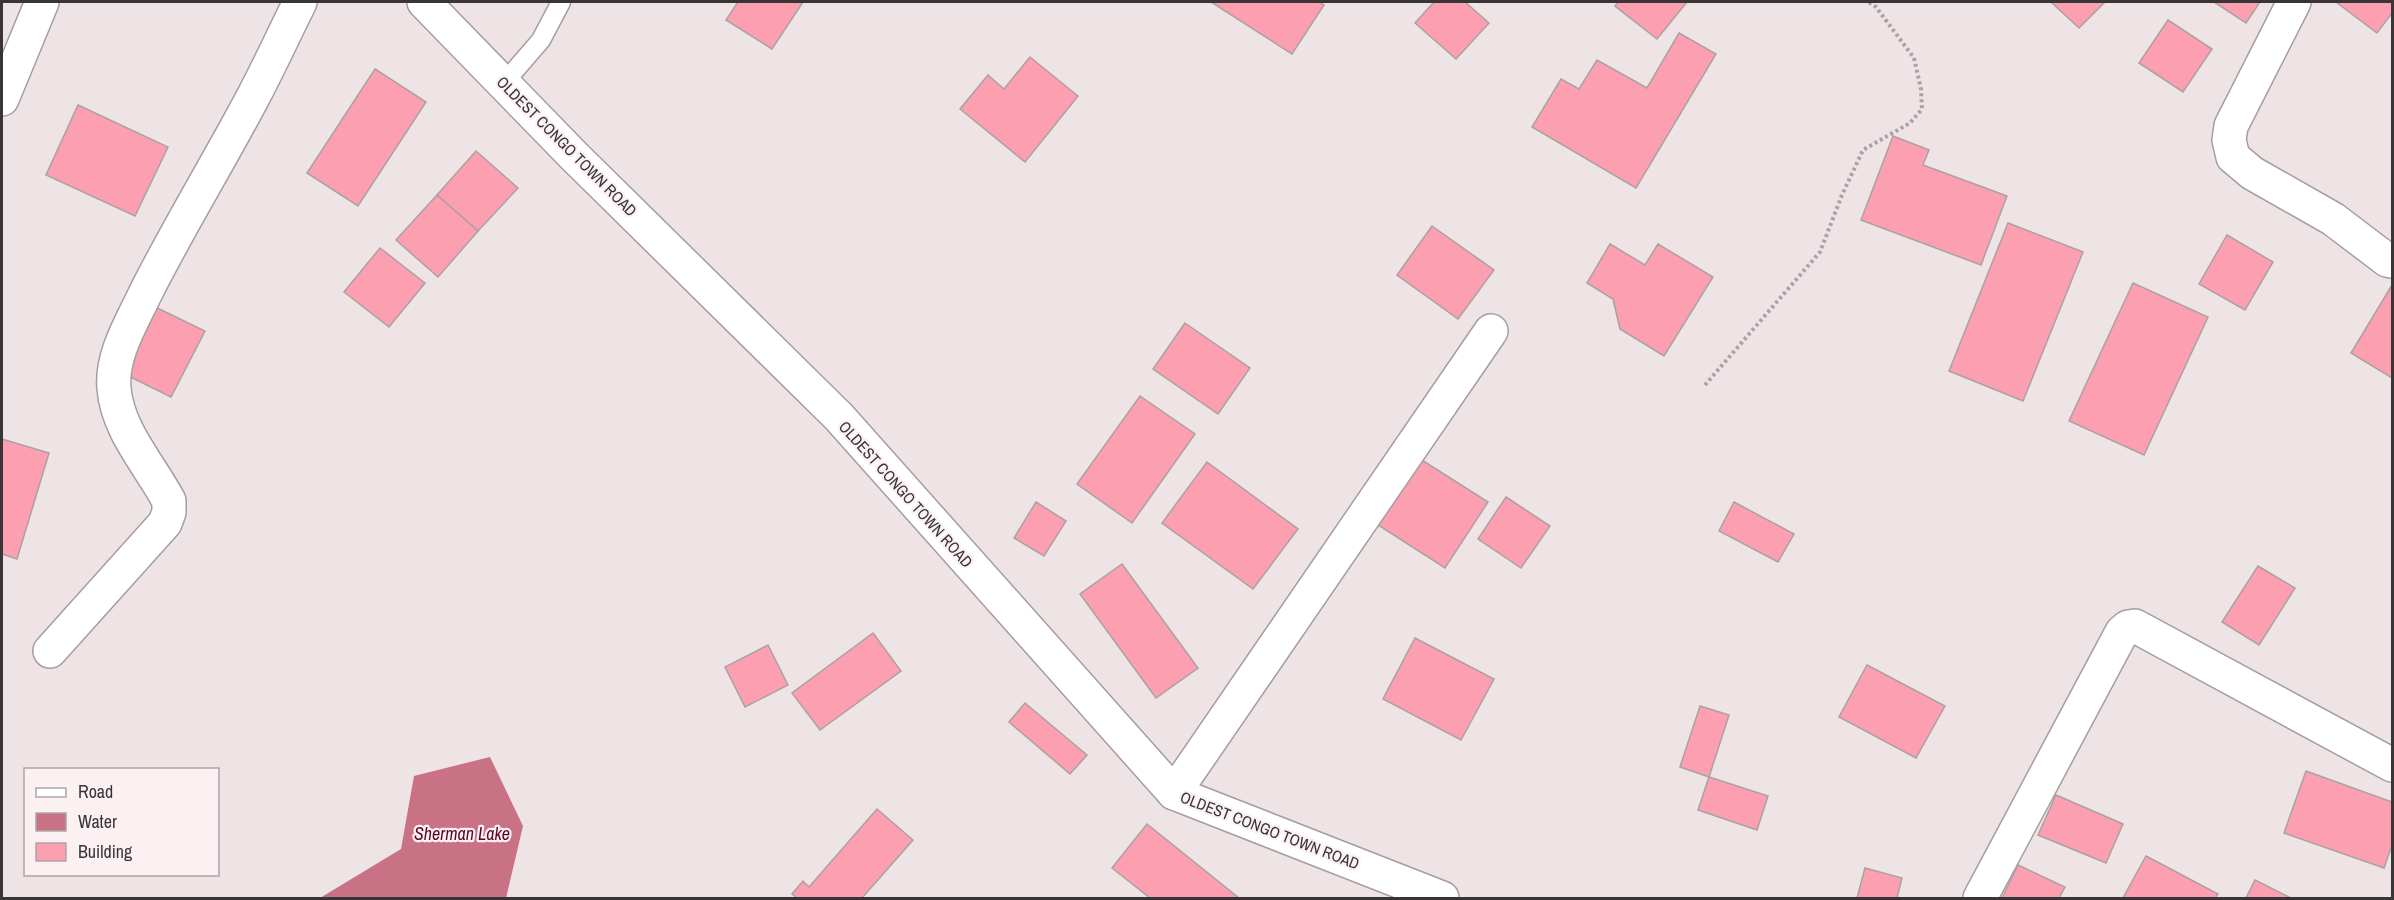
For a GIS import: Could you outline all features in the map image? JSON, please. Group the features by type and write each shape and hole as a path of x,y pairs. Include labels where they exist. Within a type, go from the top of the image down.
{"street":[{"path":"2,99 42,2"},
{"path":"50,651 165,523 169,512 169,501 134,442 117,406 114,367 128,330 170,244 252,99 300,2"},
{"name":"OLDEST CONGO TOWN ROAD","path":"424,2 582,164 839,417 1174,793 1442,898"},
{"path":"2294,2 2231,126 2229,140 2233,157 2252,173 2333,219 2387,260 2392,261"},
{"path":"1174,793 1491,331"},
{"path":"1980,898 2122,632 2128,627 2135,626 2392,765"}],"lane":[{"path":"504,83 541,40 561,2"}],"path":[{"path":"1705,385 1820,252 1842,195 1863,150 1910,123 1922,109 1921,89 1914,58 1876,6 1868,2"}],"water":[{"name":"Sherman Lake","path":"490,757 523,826 506,898 320,898 401,849 414,776"}],"building":[{"path":"738,2 803,2 772,49 726,20"},
{"path":"1211,2 1319,2 1324,5 1292,54"},
{"path":"1434,2 1465,2 1489,23 1456,59 1415,23"},
{"path":"1618,2 1687,2 1657,39 1615,6"},
{"path":"2051,2 2105,2 2079,28"},
{"path":"2214,2 2260,2 2246,23"},
{"path":"2336,2 2392,2 2392,13 2377,33"},
{"path":"2168,20 2212,49 2183,92 2139,63"},
{"path":"1679,33 1716,54 1636,188 1532,127 1561,79 1579,89 1597,60 1647,88"},
{"path":"1030,57 1078,96 1025,162 960,109 988,75 1004,89"},
{"path":"375,69 426,102 358,206 307,173"},
{"path":"78,105 168,147 135,216 46,175"},
{"path":"1893,136 1929,150 1923,165 2007,196 1981,265 1861,220"},
{"path":"476,151 518,188 478,231 437,195"},
{"path":"437,195 478,231 438,277 396,240"},
{"path":"2008,223 2083,252 2023,401 1949,371"},
{"path":"1432,226 1494,270 1458,319 1397,275"},
{"path":"2227,235 2273,262 2245,310 2199,284"},
{"path":"1610,244 1645,265 1658,244 1713,277 1664,356 1620,329 1613,299 1587,283"},
{"path":"380,248 425,283 389,327 344,292"},
{"path":"2133,283 2208,317 2144,455 2069,421"},
{"path":"2392,285 2392,378 2351,353"},
{"path":"149,304 205,331 171,397 116,370"},
{"path":"1185,323 1250,368 1218,414 1153,369"},
{"path":"1140,396 1195,434 1132,523 1077,484"},
{"path":"2,439 49,453 17,559 2,554"},
{"path":"1417,457 1488,502 1445,568 1375,523"},
{"path":"1207,462 1298,529 1253,589 1162,523"},
{"path":"1506,497 1550,526 1521,568 1478,539"},
{"path":"1036,502 1066,521 1044,556 1014,538"},
{"path":"1734,502 1794,534 1778,562 1719,531"},
{"path":"1122,564 1198,668 1156,698 1080,594"},
{"path":"2258,566 2295,588 2259,645 2222,622"},
{"path":"873,633 901,671 820,730 792,693"},
{"path":"1415,638 1494,679 1461,740 1383,699"},
{"path":"768,645 788,685 745,707 725,667"},
{"path":"1867,665 1945,706 1916,758 1839,717"},
{"path":"1025,703 1087,755 1070,774 1009,722"},
{"path":"1700,706 1729,715 1709,777 1680,767"},
{"path":"2306,771 2392,802 2392,845 2384,868 2284,833"},
{"path":"1709,777 1768,796 1757,830 1698,810"},
{"path":"2056,795 2123,824 2106,863 2038,835"},
{"path":"877,809 913,840 862,898 797,898 792,894 803,881 809,887"},
{"path":"1147,824 1239,898 1150,898 1112,868"},
{"path":"2146,856 2218,894 2215,898 2123,898"},
{"path":"2018,865 2065,887 2059,898 2002,898"},
{"path":"1865,868 1902,878 1897,898 1857,898"},
{"path":"2255,880 2291,898 2246,898"}]}
